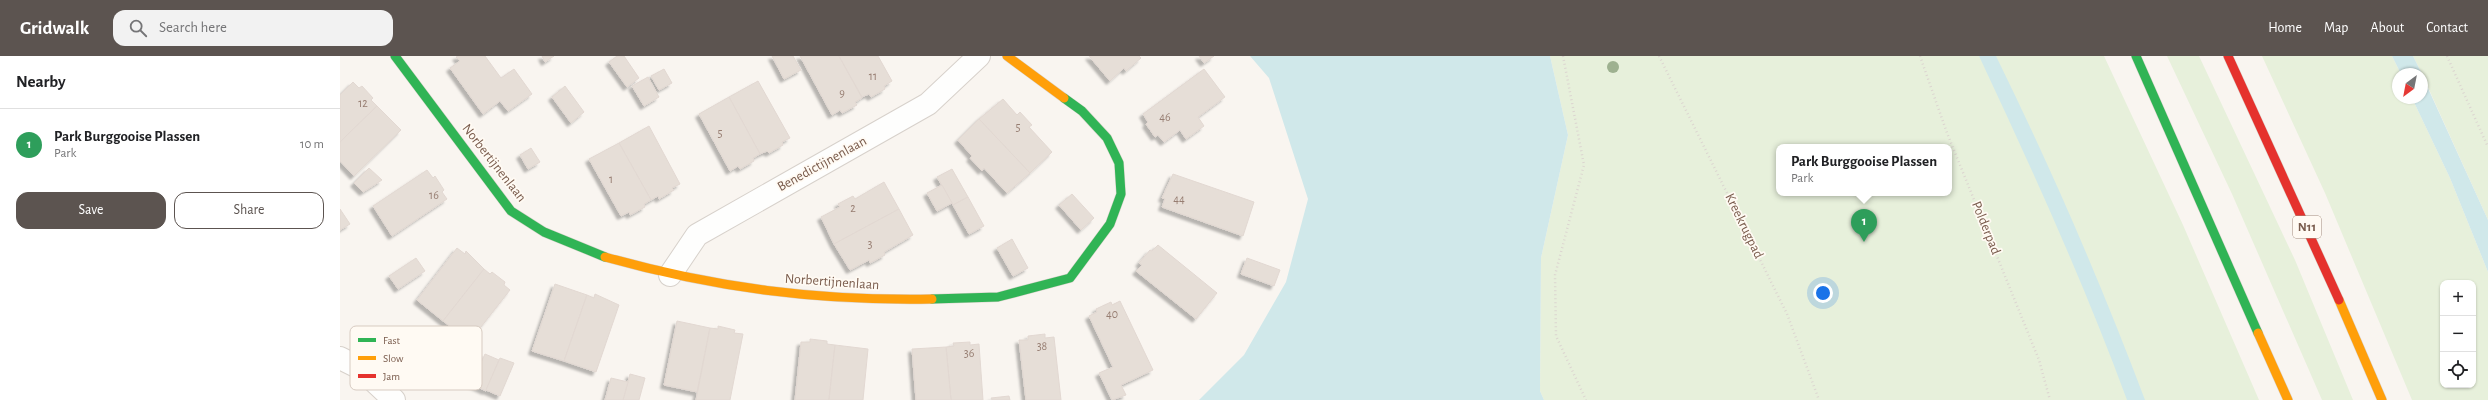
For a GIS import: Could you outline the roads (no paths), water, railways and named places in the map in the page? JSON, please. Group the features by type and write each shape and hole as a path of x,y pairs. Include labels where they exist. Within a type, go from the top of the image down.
{"main road":[{"name":"Norbertijnenlaan","path":"394,56 511,211 544,232 597,254 670,275 720,285 801,296 874,300 998,297 1070,278 1110,224 1121,194 1119,163 1107,138 1082,111 1007,56"},
{"path":"2136,56 2288,400"},
{"name":"N11","path":"2228,56 2352,328 2382,400"}],"street":[{"name":"Benedictijnenlaan","path":"670,275 697,235 928,104 979,56"},
{"path":"340,358 350,363"},
{"path":"383,390 393,399"}],"water":[{"path":"1250,56 1550,56 1568,135 1541,258 1540,391 1544,400 1199,400 1244,355 1286,282 1308,199 1269,78"},
{"path":"1979,56 1996,56 2056,183 2093,269 2145,400 2127,400 2057,226"},
{"path":"2392,56 2413,56 2419,68 2398,68"},
{"path":"2428,88 2488,220 2488,272 2450,178 2415,104 2428,104"}],"place":[{"name":"Park Burggooise Plassen","path":"1864,242"}]}
